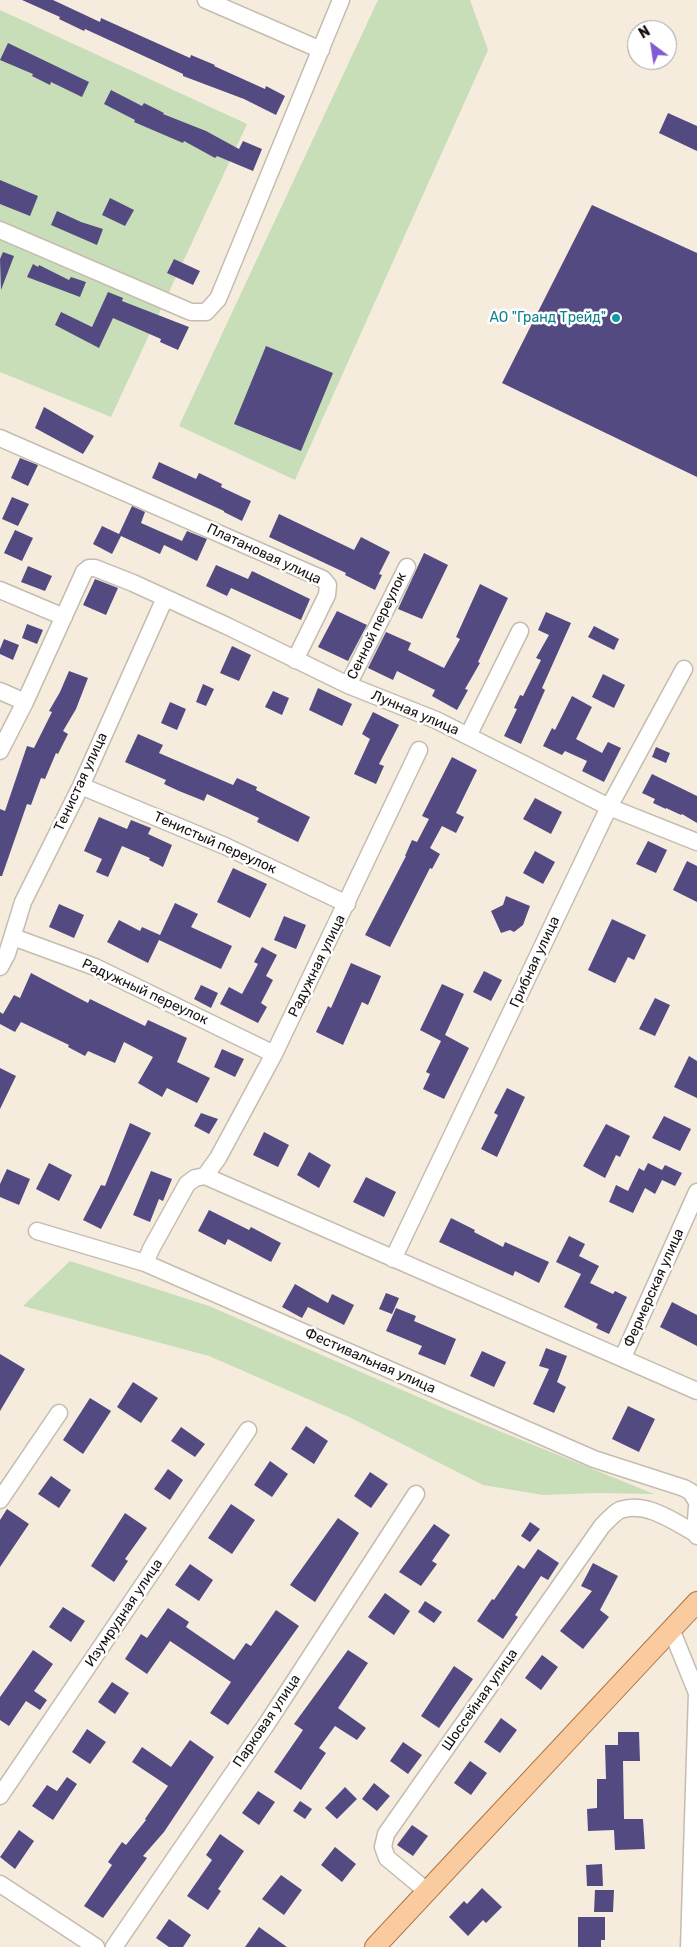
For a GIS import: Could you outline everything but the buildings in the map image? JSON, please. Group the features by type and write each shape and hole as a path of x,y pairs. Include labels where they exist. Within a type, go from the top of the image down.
{"main road":[{"path":"375,1947 697,1602"}],"street":[{"path":"206,0 320,50"},
{"path":"0,230 191,312 206,312 218,299 341,0"},
{"name":"Платановая улица","path":"0,438 323,579 328,586 327,596 295,660"},
{"name":"Сенной переулок","path":"348,685 406,567"},
{"name":"Лунная улица","path":"64,617 84,572 89,568 95,568 166,598 348,685 436,720 609,807 697,842"},
{"path":"0,590 64,617 0,751"},
{"name":"Тенистая улица","path":"0,967 7,954 23,902 81,786 166,598"},
{"path":"468,736 520,631"},
{"name":"Грибная улица","path":"393,1259 609,807 684,669"},
{"path":"0,691 25,702"},
{"name":"Радужная улица","path":"206,1176 218,1158 274,1054 419,750"},
{"name":"Тенистый переулок","path":"81,786 225,846 347,904"},
{"name":"Радужный переулок","path":"13,937 95,967 274,1054"},
{"path":"145,1263 187,1184 195,1178 206,1176 697,1391"},
{"name":"Фермерская улица","path":"623,1357 697,1192"},
{"name":"Фестивальная улица","path":"37,1231 145,1263 594,1459 684,1488 691,1492 697,1502"},
{"path":"0,1500 59,1413"},
{"name":"Изумрудная улица","path":"0,1796 248,1430"},
{"name":"Парковая улица","path":"114,1947 268,1722 416,1494"},
{"path":"696,1535 697,1507"},
{"name":"Шоссейная улица","path":"428,1892 387,1858 383,1847 386,1834 602,1526 620,1510 638,1508 660,1513 696,1535"},
{"path":"671,1629 697,1693 689,1947"},
{"path":"0,1884 96,1947"}],"green space":[{"path":"378,0 470,0 488,50 295,480 179,426"},
{"path":"0,10 247,124 111,417 0,372"},
{"path":"70,1261 209,1306 455,1413 654,1494 598,1493 543,1495 483,1485 349,1417 209,1356 23,1306"}],"place":[{"name":"АО \"Гранд Трейд\"","path":"616,318"}]}
